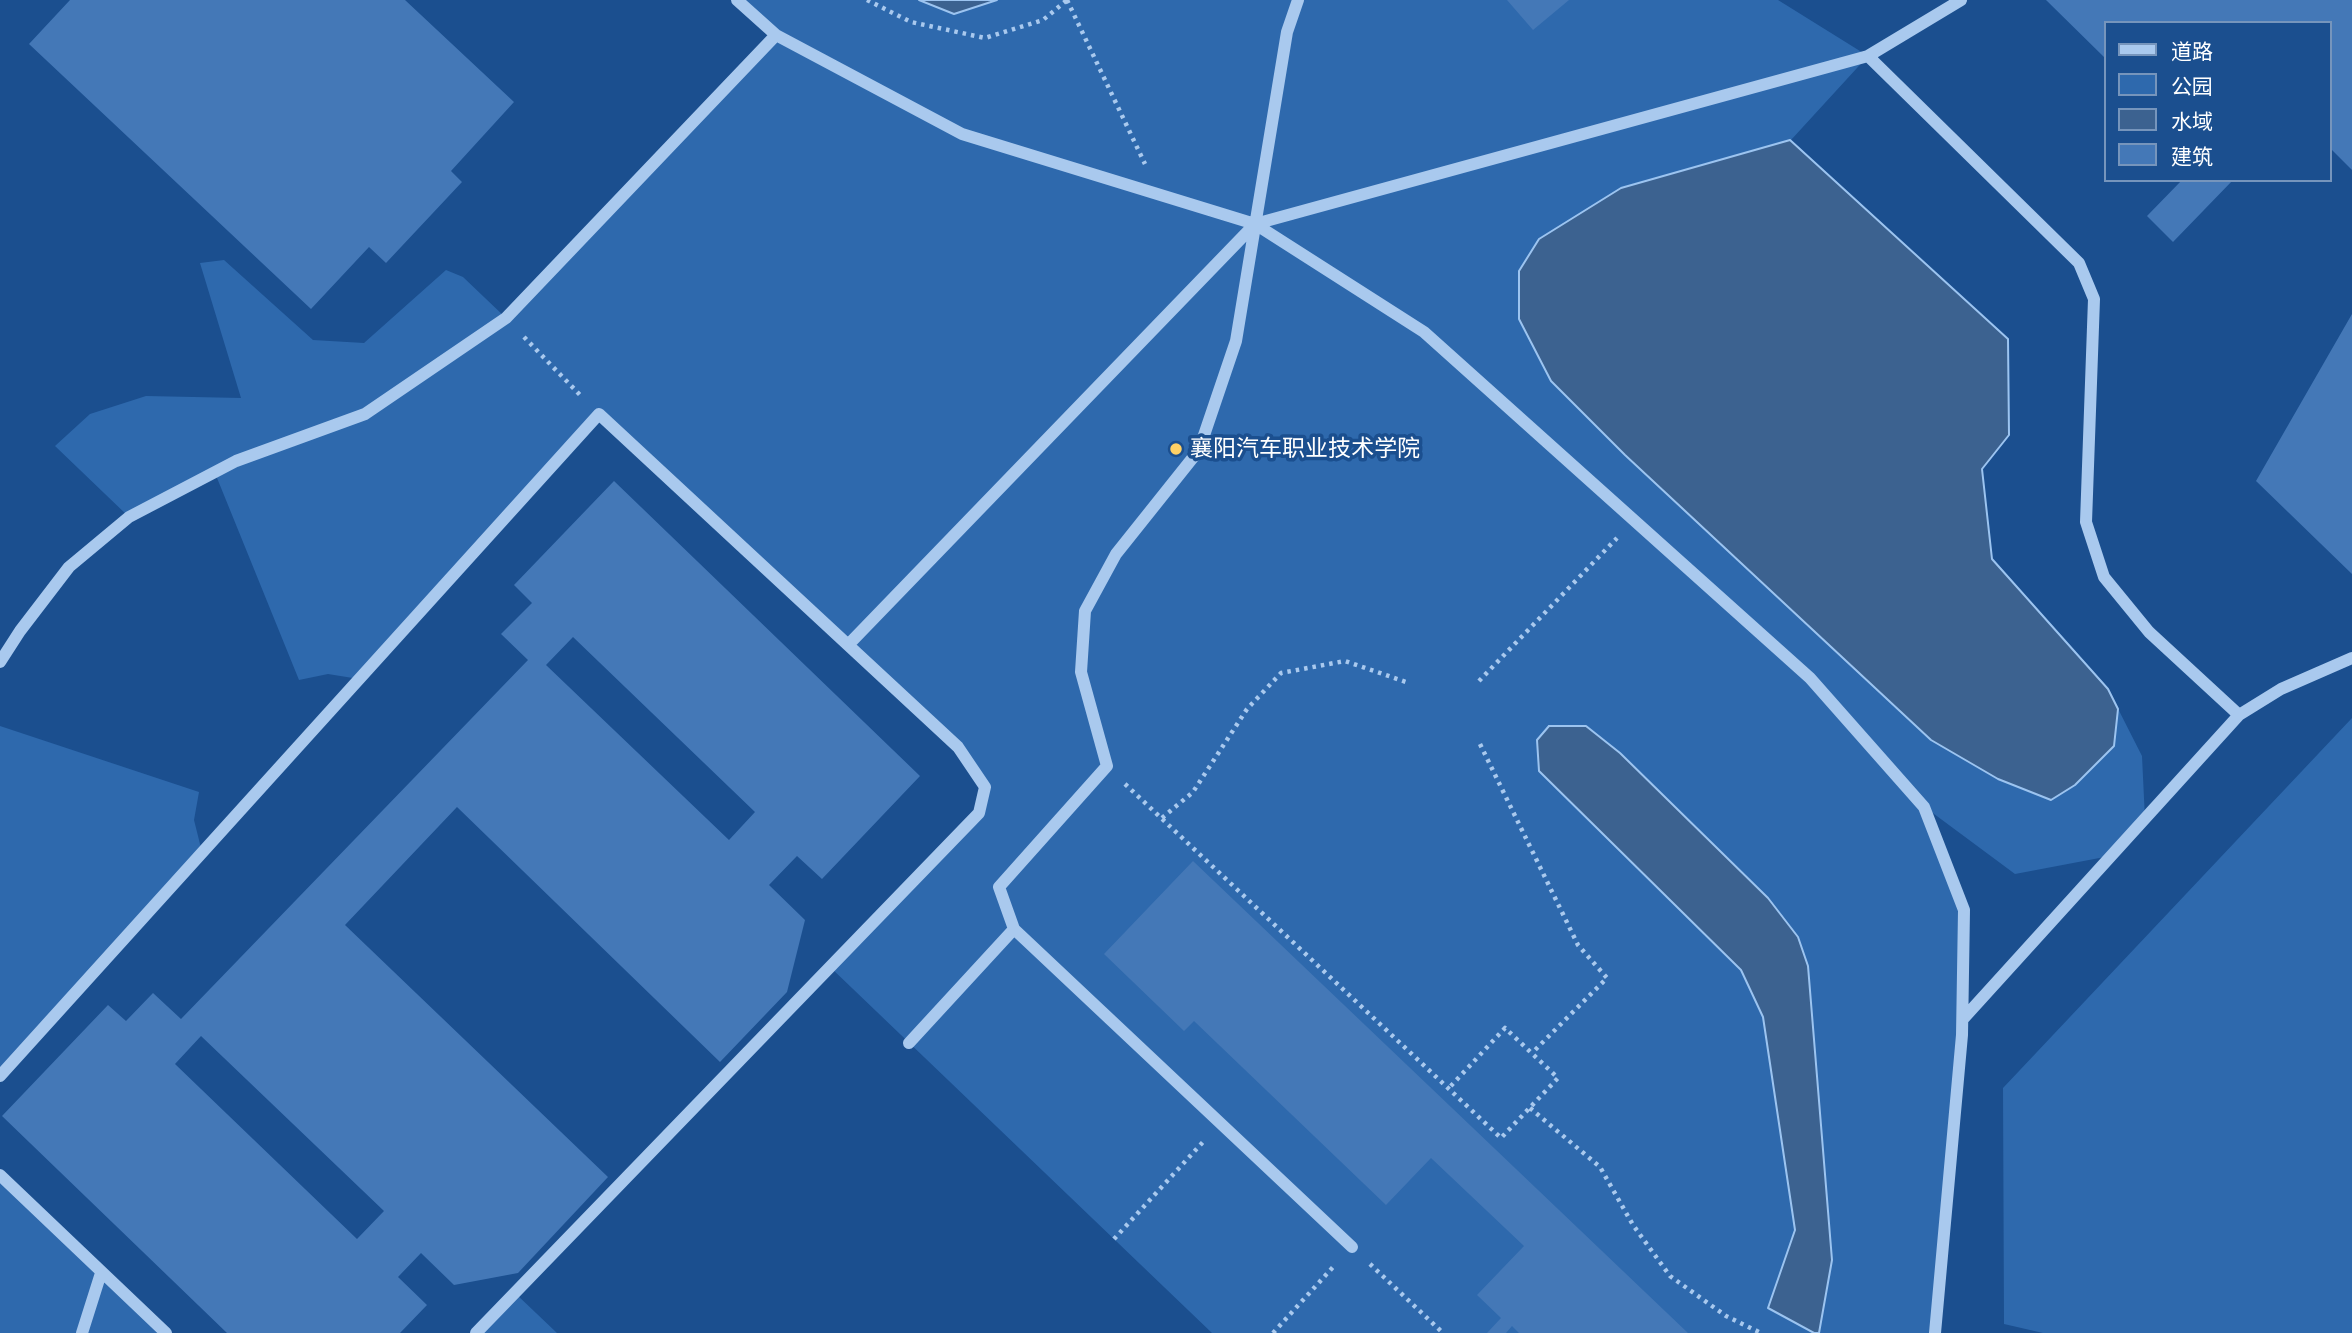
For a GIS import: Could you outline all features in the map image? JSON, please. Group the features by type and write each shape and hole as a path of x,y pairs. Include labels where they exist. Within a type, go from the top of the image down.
{"lane":[{"path":"737,0 776,35 962,134 1255,224 1424,332 1810,678 1924,807 1964,910 1963,1020 1935,1333"},
{"path":"1298,0 1287,32 1236,341 1199,450 1116,554 1085,611 1081,672 1107,766 999,887 1014,929 1352,1247"},
{"path":"849,644 1255,224 1868,56 1961,0"},
{"path":"0,662 69,567 129,517 236,461 365,414 506,318 776,35"},
{"path":"1868,56 2079,263 2094,299 2086,522 2104,576 2150,632 2239,715"},
{"path":"0,1076 599,414 958,747 985,787 979,813 476,1333"},
{"path":"1963,1020 2239,715 2281,689 2352,659"},
{"path":"909,1043 1014,929"},
{"path":"0,1175 166,1333"},
{"path":"82,1333 101,1273"}],"path":[{"path":"867,0 911,22 985,38 1043,20 1067,0 1159,194"},
{"path":"506,318 599,414"},
{"path":"1479,681 1634,520"},
{"path":"1162,818 1193,792 1247,709 1281,673 1345,661 1409,683"},
{"path":"1480,744 1578,944 1607,978 1532,1053"},
{"path":"1107,766 1501,1138 1558,1078 1505,1028 1449,1088"},
{"path":"1530,1108 1600,1167 1633,1226 1670,1276 1726,1315 1761,1333"},
{"path":"1114,1239 1220,1124"},
{"path":"1273,1333 1352,1247 1443,1333"}],"green space":[{"path":"737,0 1778,0 1868,56 1791,140 2008,339 2009,435 1982,469 1992,559 2108,689 2142,756 2145,819 2110,856 2015,874 1926,808 1964,910 1963,1019 1935,1333 1212,1333 829,966 979,813 985,787 958,747 599,414 359,679 328,674 299,680 215,473 129,517 55,446 90,414 146,396 241,398 200,263 224,260 313,340 364,343 446,270 463,277 506,318 776,35"},
{"path":"2352,718 2352,1333 2043,1333 2004,1324 2003,1088"},
{"path":"0,726 199,792 194,820 202,852 0,1076"},
{"path":"0,1175 166,1333 0,1333"},
{"path":"515,1293 557,1333 476,1333"}],"water":[{"path":"919,0 997,0 954,14"},
{"path":"1790,140 2008,339 2009,435 1982,469 1992,559 2108,689 2118,709 2114,746 2075,785 2051,800 1998,779 1931,740 1625,455 1551,381 1519,319 1519,271 1539,239 1621,188"},
{"path":"1549,726 1586,726 1620,753 1768,898 1798,937 1808,966 1832,1260 1819,1333 1814,1333 1768,1308 1795,1230 1763,1017 1741,970 1539,771 1537,740"}],"building":[{"path":"70,0 405,0 514,102 451,171 462,182 386,263 369,247 311,309 29,44"},
{"path":"1507,0 1569,0 1533,30"},
{"path":"2046,0 2352,0 2352,170 2331,149 2331,21 2104,21 2104,57"},
{"path":"2180,182 2231,182 2173,242 2147,216"},
{"path":"2352,314 2352,574 2256,481"},
{"path":"614,481 920,776 822,879 797,856 769,885 805,920 787,992 720,1062 457,807 345,925 608,1177 518,1273 454,1285 421,1253 398,1277 427,1305 400,1333 227,1333 2,1116 108,1005 126,1021 153,993 181,1019 528,660 501,634 532,603 514,585","holes":["573,637 755,812 729,840 546,665","201,1036 384,1211 357,1239 175,1064"]},
{"path":"1193,861 1688,1333 1519,1333 1512,1326 1506,1333 1487,1333 1501,1318 1477,1295 1524,1246 1431,1158 1386,1205 1194,1021 1184,1031 1104,954"}],"place":[{"name":"襄阳汽车职业技术学院","path":"1176,449"}]}
